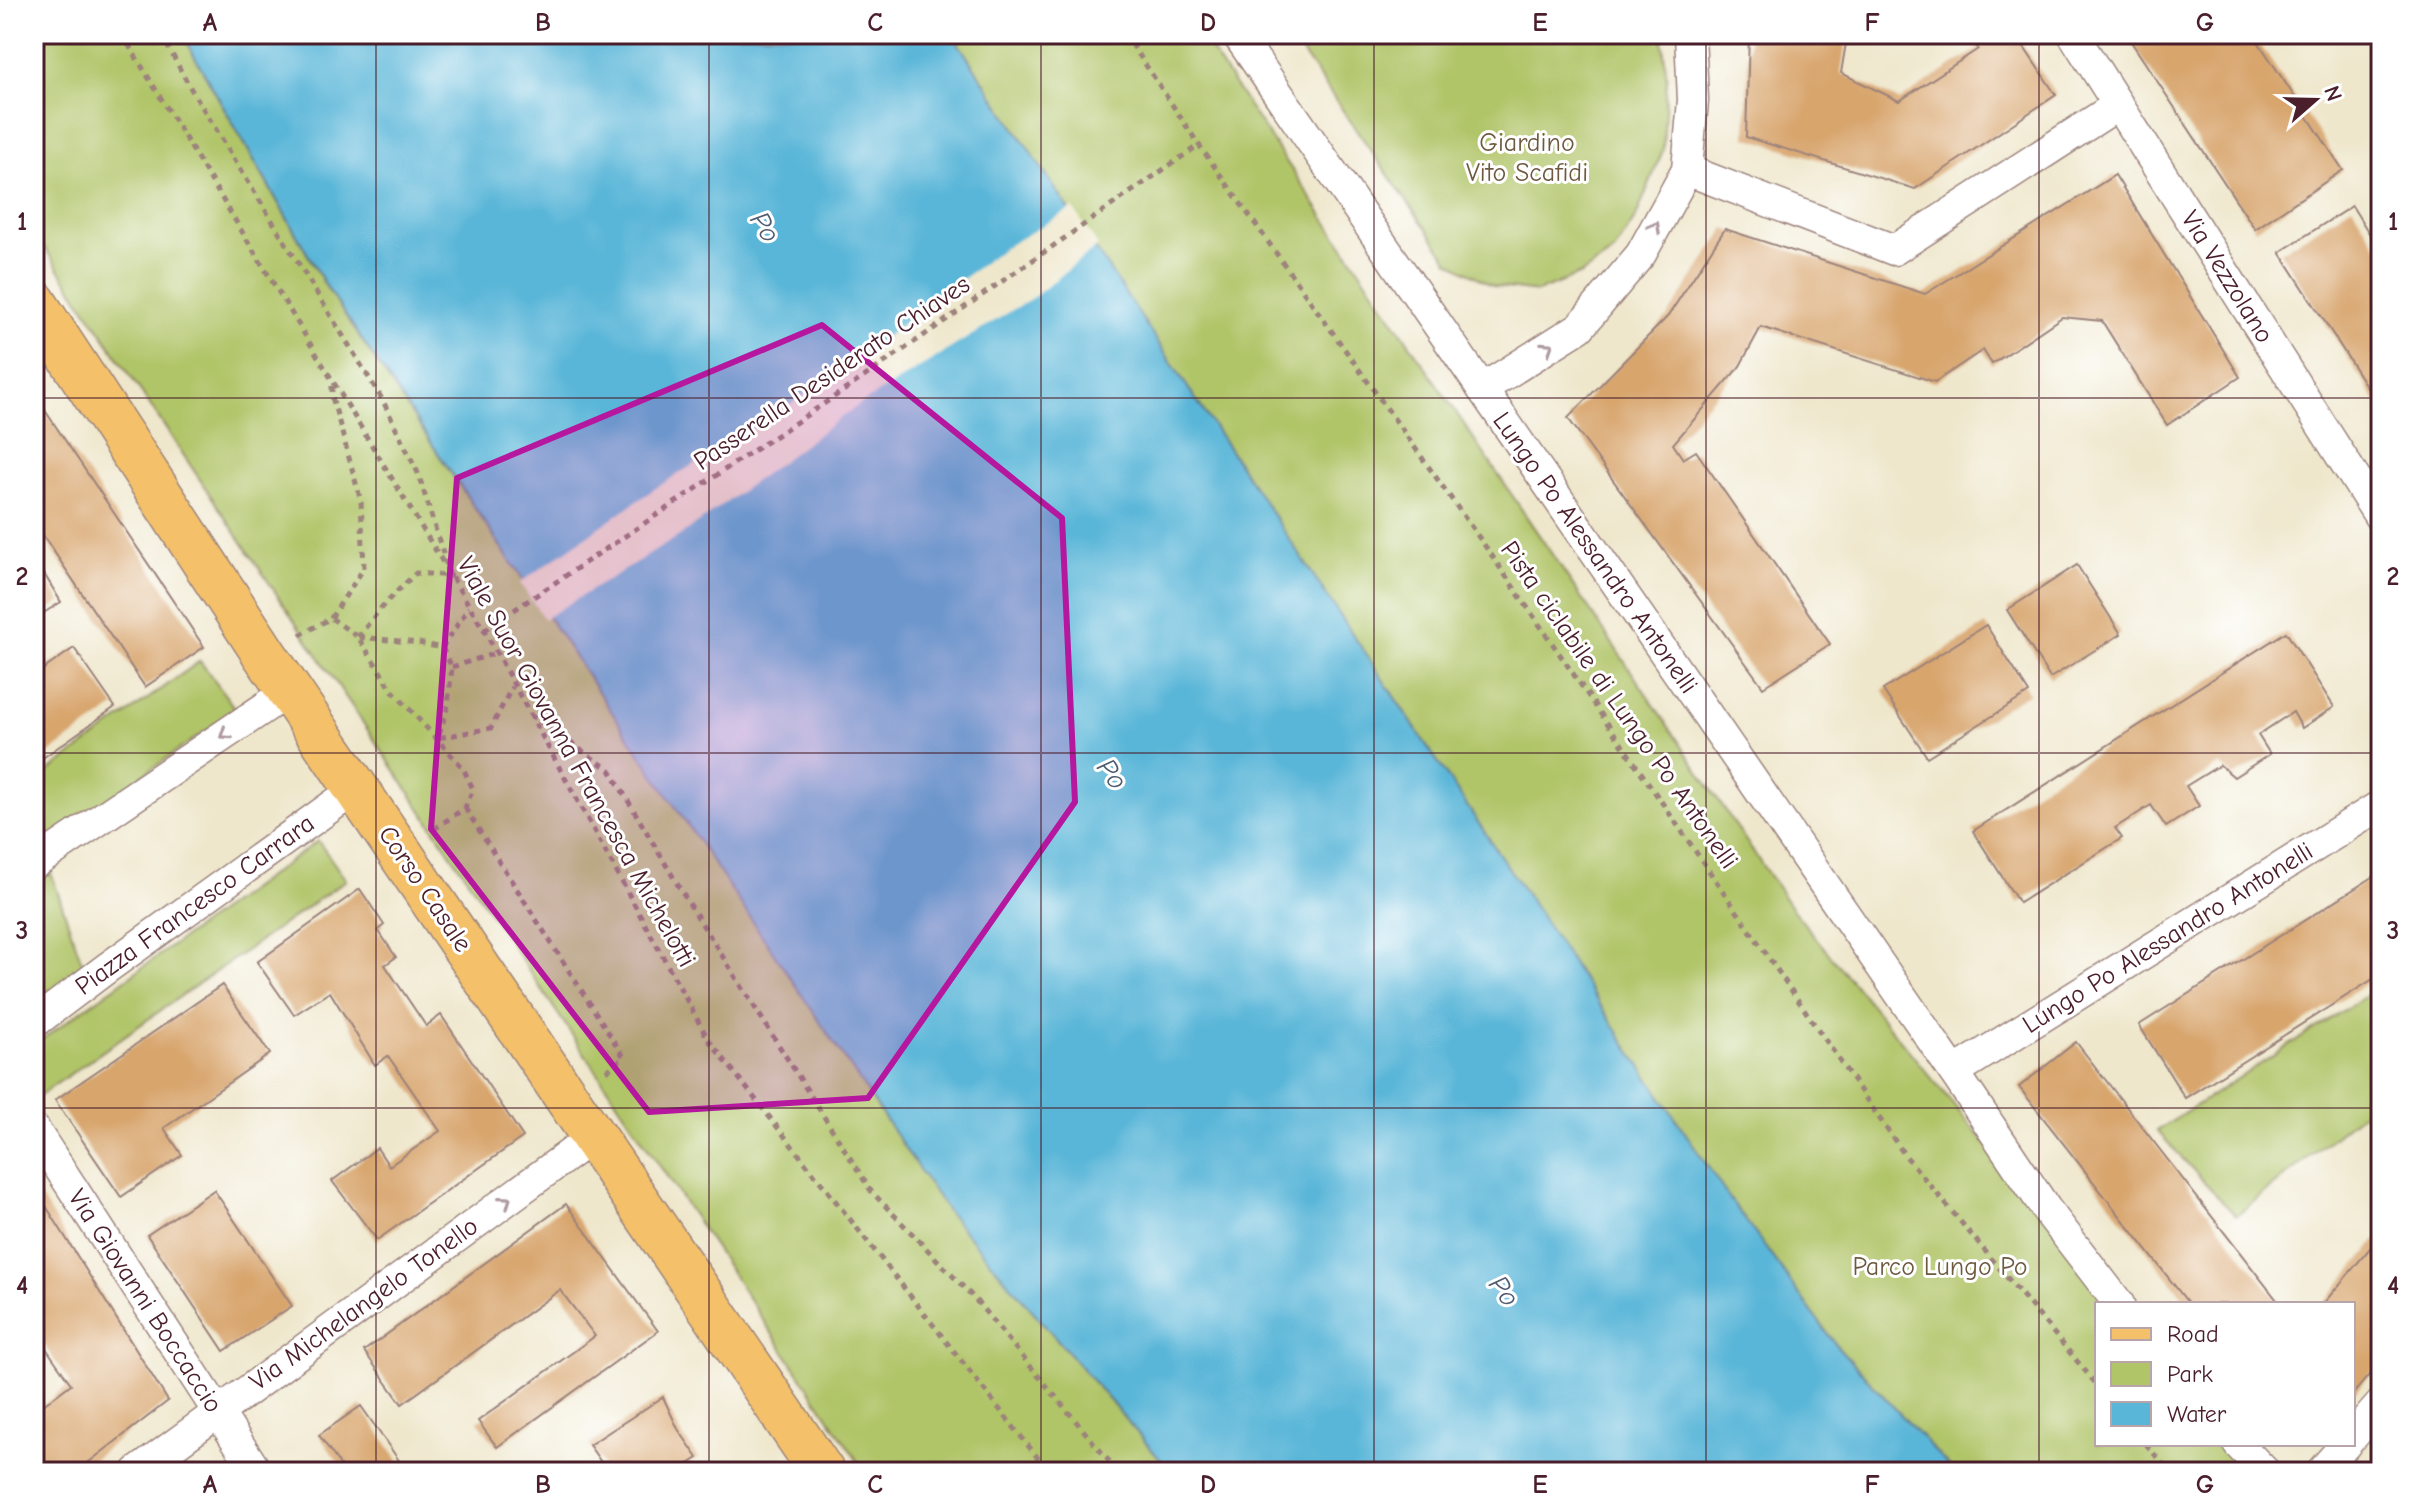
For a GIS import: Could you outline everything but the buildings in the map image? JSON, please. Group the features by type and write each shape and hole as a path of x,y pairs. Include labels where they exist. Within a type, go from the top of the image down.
{"main road":[{"name":"Corso Casale","path":"34,302 289,691 822,1472"}],"street":[{"name":"Lungo Po Alessandro Antonelli","path":"1237,34 2046,1209 2117,1302"},
{"path":"1482,389 1580,327 1641,254 1687,170 1693,100 1690,34"},
{"name":"Via Vezzolano","path":"2073,34 2381,519"},
{"path":"1687,170 1894,250 2118,105"},
{"path":"34,864 289,691"},
{"name":"Piazza Francesco Carrara","path":"34,1023 357,788"},
{"name":"Lungo Po Alessandro Antonelli","path":"1954,1072 2381,805"},
{"name":"Via Giovanni Boccaccio","path":"34,1129 257,1472"},
{"name":"Via Michelangelo Tonello","path":"137,1472 593,1137"},
{"path":"2355,1434 2381,1404"},
{"path":"2240,1446 2265,1472"},
{"path":"2321,1472 2344,1446"}],"path":[{"name":"Viale Suor Giovanna Francesca Michelotti","path":"122,34 484,630 708,1039 1049,1472"},
{"path":"161,34 191,89 382,399 418,473 450,576 416,573 385,603 358,637"},
{"name":"Pista ciclabile di Lungo Po Antonelli","path":"1125,34 1199,145 1490,553 1904,1154 2095,1383"},
{"name":"Passerella Desiderato Chiaves","path":"484,630 858,381 1199,145"},
{"path":"265,655 331,618 364,568 361,501 332,397 333,379"},
{"path":"442,648 469,607"},
{"path":"331,618 358,637 393,691 463,768 473,789 465,808 440,827 394,845"},
{"path":"358,637 442,648 452,667 448,705 438,738"},
{"path":"452,667 496,653"},
{"path":"438,738 491,728 513,686"},
{"path":"529,714 610,770 685,897 871,1191 973,1297 1118,1472"},
{"path":"465,808 624,1057 603,1074"},
{"path":"2148,1446 2169,1472"}],"highlighted area":[{"path":"822,325 1062,518 1075,802 868,1098 649,1112 431,829 457,478"}],"green space":[{"path":"34,34 182,34 326,287 947,1211 1171,1472 865,1472 34,232"},
{"name":"Parco Lungo Po","path":"952,34 1200,34 1792,909 2116,1302 2095,1302 2095,1446 2244,1446 2267,1472 1954,1472 1836,1345 1722,1188"},
{"name":"Giardino Vito Scafidi","path":"1289,34 1662,34 1667,79 1663,150 1636,217 1614,252 1581,274 1537,292 1493,286 1449,261"},
{"path":"200,661 236,710 34,851 34,782"},
{"path":"318,841 346,880 39,1096 34,1089 34,1045"},
{"path":"51,873 85,971 34,1009 34,884"},
{"path":"2381,986 2381,1098 2236,1216 2157,1131"}],"water":[{"name":"Po","path":"182,34 952,34 1722,1188 1836,1345 1954,1472 1171,1472 947,1211 326,286"}],"pier":[{"path":"1073,208 1098,246 1035,296 851,410 684,533 544,619 520,583 653,490 831,378 1002,249"}]}
